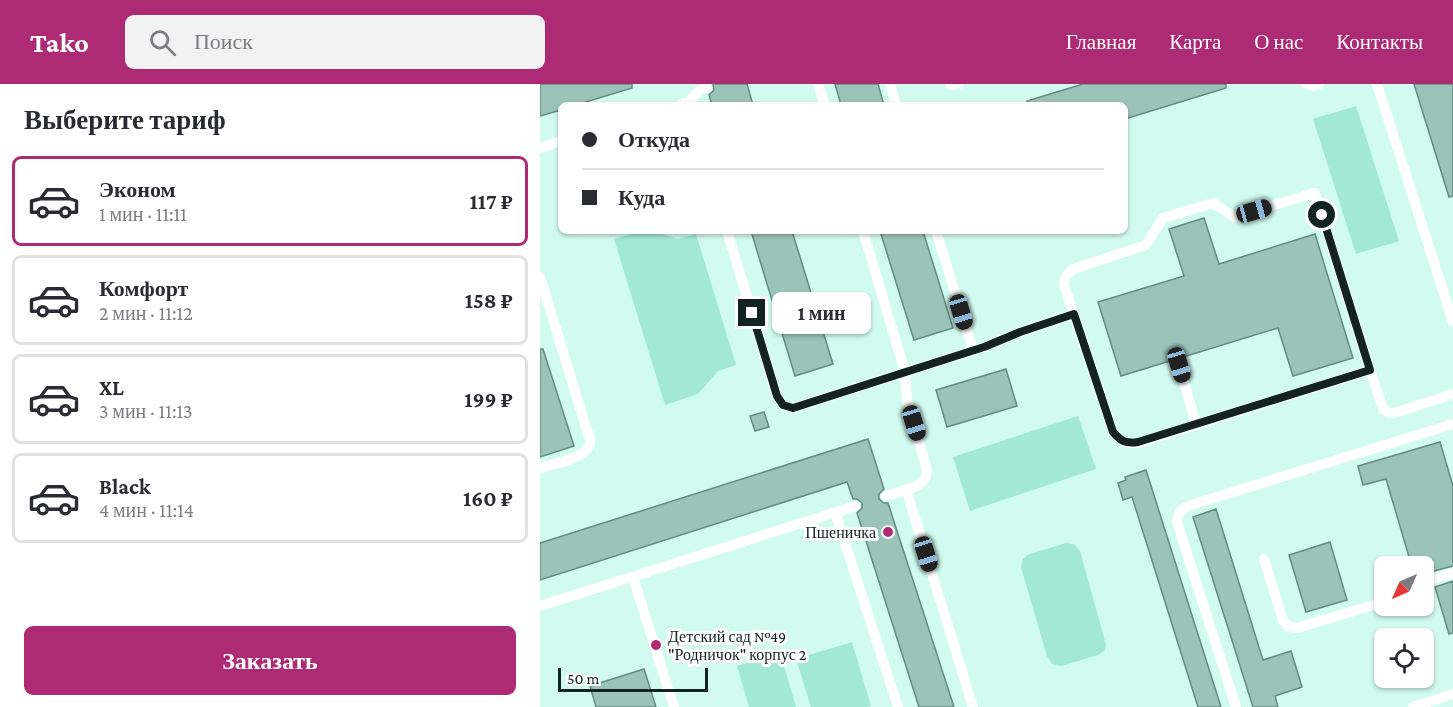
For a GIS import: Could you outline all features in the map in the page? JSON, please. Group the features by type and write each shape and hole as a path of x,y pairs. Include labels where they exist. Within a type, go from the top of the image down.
{"lane":[{"path":"818,84 824,102"},
{"path":"890,84 895,102"},
{"path":"951,84 959,84"},
{"path":"1306,84 1313,86 1319,84"},
{"path":"1377,84 1453,322"},
{"path":"688,102 700,90 707,88"},
{"path":"540,148 558,142"},
{"path":"1370,370 1129,444 1120,440 1113,432 1064,285 1065,279 1069,272 1076,268 1146,245 1163,218 1213,203 1234,218 1315,193 1383,409 1394,413 1453,394"},
{"path":"728,234 777,396 783,405 793,408 973,350 1074,314"},
{"path":"864,234 905,372 907,401 927,473 919,484 886,496"},
{"path":"937,234 973,350"},
{"path":"540,277 590,440 585,453 540,468"},
{"path":"1179,365 1196,424"},
{"path":"1236,707 1177,522 1178,515 1183,508 1453,424"},
{"path":"906,489 973,707"},
{"path":"540,606 855,506"},
{"path":"836,512 898,707"},
{"path":"1264,559 1283,620 1288,626 1298,628 1374,605"},
{"path":"1434,579 1453,573"},
{"path":"633,577 674,707"},
{"path":"1413,707 1453,694"}],"green space":[{"path":"1356,106 1399,241 1356,254 1313,119"},
{"path":"632,234 662,234 678,239 696,234 736,365 718,371 698,394 665,405 614,239"},
{"path":"1078,416 1096,469 970,511 953,457"},
{"path":"1066,543 1074,544 1080,551 1106,645 1104,651 1098,655 1061,666 1052,664 1047,656 1021,567 1027,555"},
{"path":"852,642 871,706 811,707 796,659"},
{"path":"780,653 796,707 749,707 737,666"}],"building":[{"path":"540,84 632,84 632,88 586,102 558,102 558,111 540,116"},
{"path":"713,84 747,84 752,102 711,102 709,95 714,90"},
{"path":"835,84 878,84 883,102 840,102"},
{"path":"1083,84 1226,84 1226,88 1128,118 1128,102 1027,101"},
{"path":"1414,84 1453,84 1453,196 1449,197"},
{"path":"1204,218 1219,264 1315,234 1353,358 1293,376 1278,328 1121,376 1098,302 1184,276 1169,229"},
{"path":"752,234 793,234 833,364 795,376"},
{"path":"881,234 924,234 953,328 914,340"},
{"path":"540,349 543,349 574,446 540,457"},
{"path":"1006,369 1017,406 947,427 936,390"},
{"path":"764,412 769,427 755,431 750,416"},
{"path":"868,439 884,489 879,494 879,499 888,503 954,707 919,707 857,513 862,508 862,503 853,499 847,482 540,580 540,543"},
{"path":"1440,442 1453,486 1453,566 1434,571 1434,556 1409,556 1386,479 1363,485 1358,466"},
{"path":"1146,470 1221,707 1198,707 1132,497 1123,500 1118,483 1126,480 1125,477"},
{"path":"1216,509 1263,660 1291,651 1302,687 1275,696 1278,707 1253,707 1193,517"},
{"path":"1330,542 1347,600 1306,612 1289,555"},
{"path":"1453,581 1453,633 1449,634 1435,587"},
{"path":"644,669 656,707 596,707 590,686"}],"place":[{"name":"Пшеничка","path":"888,532"},
{"name":"Детский сад №49 \"Родничок\" корпус 2","path":"656,645"}],"route":[{"path":"752,313 777,396 783,405 793,408 984,347 1074,314 1113,432 1120,440 1129,444 1370,370 1322,215"}]}
